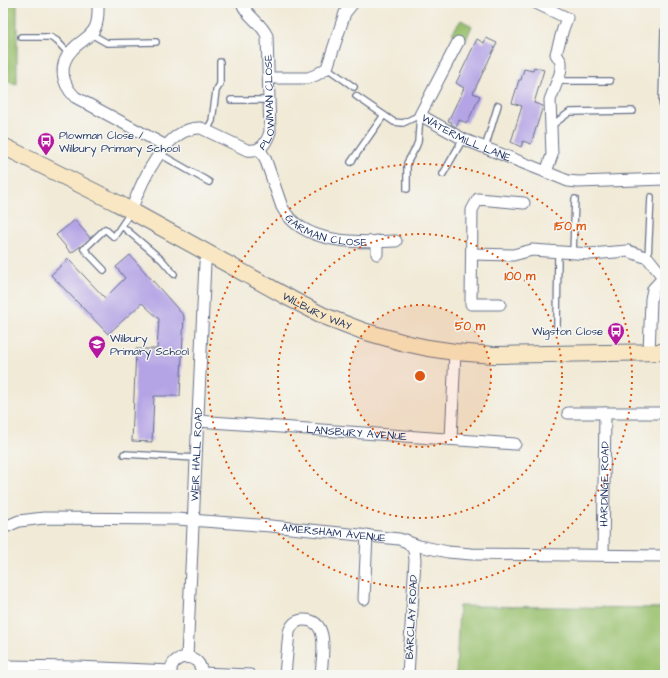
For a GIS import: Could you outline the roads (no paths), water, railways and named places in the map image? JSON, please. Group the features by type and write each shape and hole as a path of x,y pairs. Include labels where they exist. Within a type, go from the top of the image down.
{"street":[{"path":"98,3 98,20 96,27 91,34 74,48 64,64 64,78 68,90 75,97 163,150"},
{"name":"PLOWMAN CLOSE","path":"131,211 145,179 163,150 185,131 196,127 207,130 247,150 260,149 266,143 270,132 267,36 260,24 244,10 242,3"},
{"path":"269,78 308,78 327,68 345,13 353,3"},
{"path":"536,3 567,18 556,54 561,62 560,74 550,100 552,155 546,172"},
{"name":"WATERMILL LANE","path":"458,42 420,115 463,139 568,181 578,182 665,179"},
{"name":"WILBURY WAY","path":"3,146 131,211 324,316 363,331 428,348 494,355 665,352"},
{"name":"GARMAN CLOSE","path":"260,149 291,220 319,236 341,240 396,241"},
{"path":"500,304 471,304 472,210 478,199 524,203"},
{"name":"GARMAN CLOSE","path":"377,241 377,254"},
{"path":"472,254 513,255 532,250 574,254 628,251 648,258 664,276 653,289 651,299 649,353"},
{"name":"WEIR HALL ROAD","path":"187,657 205,263 211,254"},
{"path":"451,439 455,352"},
{"path":"568,413 665,413"},
{"name":"HARDINGE ROAD","path":"603,555 605,413"},
{"name":"LANSBURY AVENUE","path":"198,421 515,444"},
{"name":"AMERSHAM AVENUE","path":"3,528 19,521 44,518 193,520 366,535 406,540 419,546 448,552 470,554 665,556"},
{"path":"364,599 366,535"},
{"name":"BARCLAY ROAD","path":"406,540 414,550 415,560 408,675"},
{"name":"BARCLAY ROAD","path":"415,560 420,552 436,549"},
{"path":"285,675 290,628 299,621 303,620 308,620 319,626 323,635 321,675"},
{"path":"3,666 77,667 171,673 175,662 180,658 187,657 193,658 197,661 201,669 201,674 250,675"}],"lane":[{"path":"664,32 662,102 665,111"},
{"path":"91,34 107,43 156,42"},
{"path":"21,37 50,37 57,41 69,54"},
{"path":"207,130 212,121 216,91 220,84 220,62"},
{"path":"327,68 354,86"},
{"path":"557,81 610,81"},
{"path":"356,96 394,122 403,123 420,115 418,142 407,163 407,188"},
{"path":"231,100 269,100"},
{"path":"485,148 498,105"},
{"path":"551,126 570,112 633,111"},
{"path":"351,162 384,115"},
{"path":"443,174 463,139"},
{"path":"163,150 209,182"},
{"path":"648,258 651,197"},
{"path":"574,254 575,199"},
{"path":"104,270 84,249 105,229 114,237 131,211"},
{"path":"122,226 162,260 174,274"},
{"path":"557,327 558,253"},
{"path":"124,454 196,458"}],"place":[{"name":"Plowman Close / Wilbury Primary School","path":"46,156"},
{"name":"Wigston Close","path":"616,346"},
{"name":"Wilbury Primary School","path":"97,359"}]}
